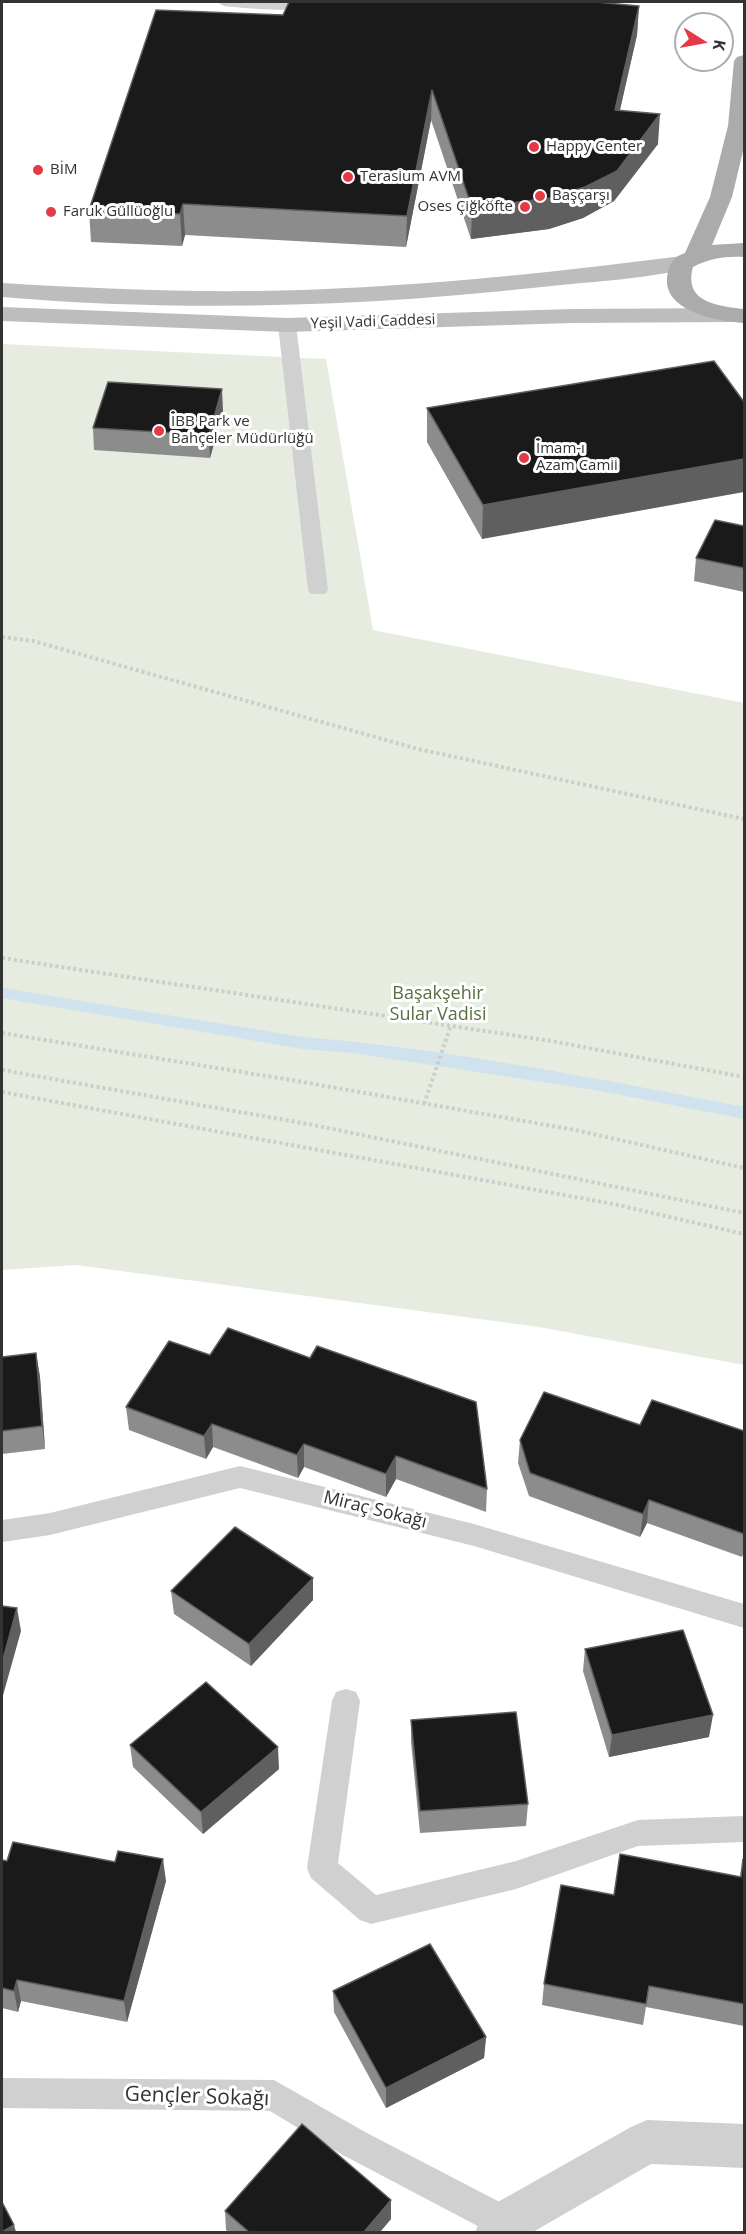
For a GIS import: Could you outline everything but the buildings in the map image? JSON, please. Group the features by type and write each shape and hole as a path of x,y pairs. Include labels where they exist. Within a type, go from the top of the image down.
{"main road":[{"path":"738,316 711,310 695,303 683,294 678,284 721,197 739,126 744,62"},
{"path":"689,259 716,251 744,250"},
{"name":"Yeşil Vadi Caddesi","path":"2,290 193,298 338,295 486,287 689,259"},
{"name":"Yeşil Vadi Caddesi","path":"2,314 287,325 572,316 738,316"}],"street":[{"path":"502,2228 647,2142 744,2146"}],"lane":[{"path":"224,2 280,6 313,2"},
{"path":"287,325 318,590"},
{"name":"Miraç Sokağı","path":"2,1531 50,1524 240,1477 474,1534 744,1616"},
{"path":"346,1701 322,1869 371,1910 516,1875 638,1833 739,1827 744,1829"},
{"name":"Gençler Sokağı","path":"2,2093 274,2096 502,2228"}],"path":[{"path":"2,637 33,641 418,749 744,819"},
{"path":"2,958 551,1041 744,1077"},
{"path":"424,1104 450,1025"},
{"path":"2,1033 576,1130 744,1168"},
{"path":"2,1070 308,1124 744,1213"},
{"path":"2,1092 601,1202 744,1234"}],"green space":[{"name":"Başakşehir Sular Vadisi","path":"2,344 326,359 373,630 744,703 744,1365 539,1327 76,1265 2,1270"}],"waterway":[{"path":"2,993 303,1043 353,1047 595,1084 744,1113"}],"place":[{"name":"Happy Center","path":"534,147"},
{"name":"BİM","path":"38,170"},
{"name":"Terasium AVM","path":"348,177"},
{"name":"Başçarşı","path":"540,196"},
{"name":"Oses Çiğköfte","path":"525,207"},
{"name":"Faruk Güllüoğlu","path":"51,212"},
{"name":"İBB Park ve Bahçeler Müdürlüğü","path":"159,431"},
{"name":"İmam-ı Azam Camii","path":"524,458"}]}
